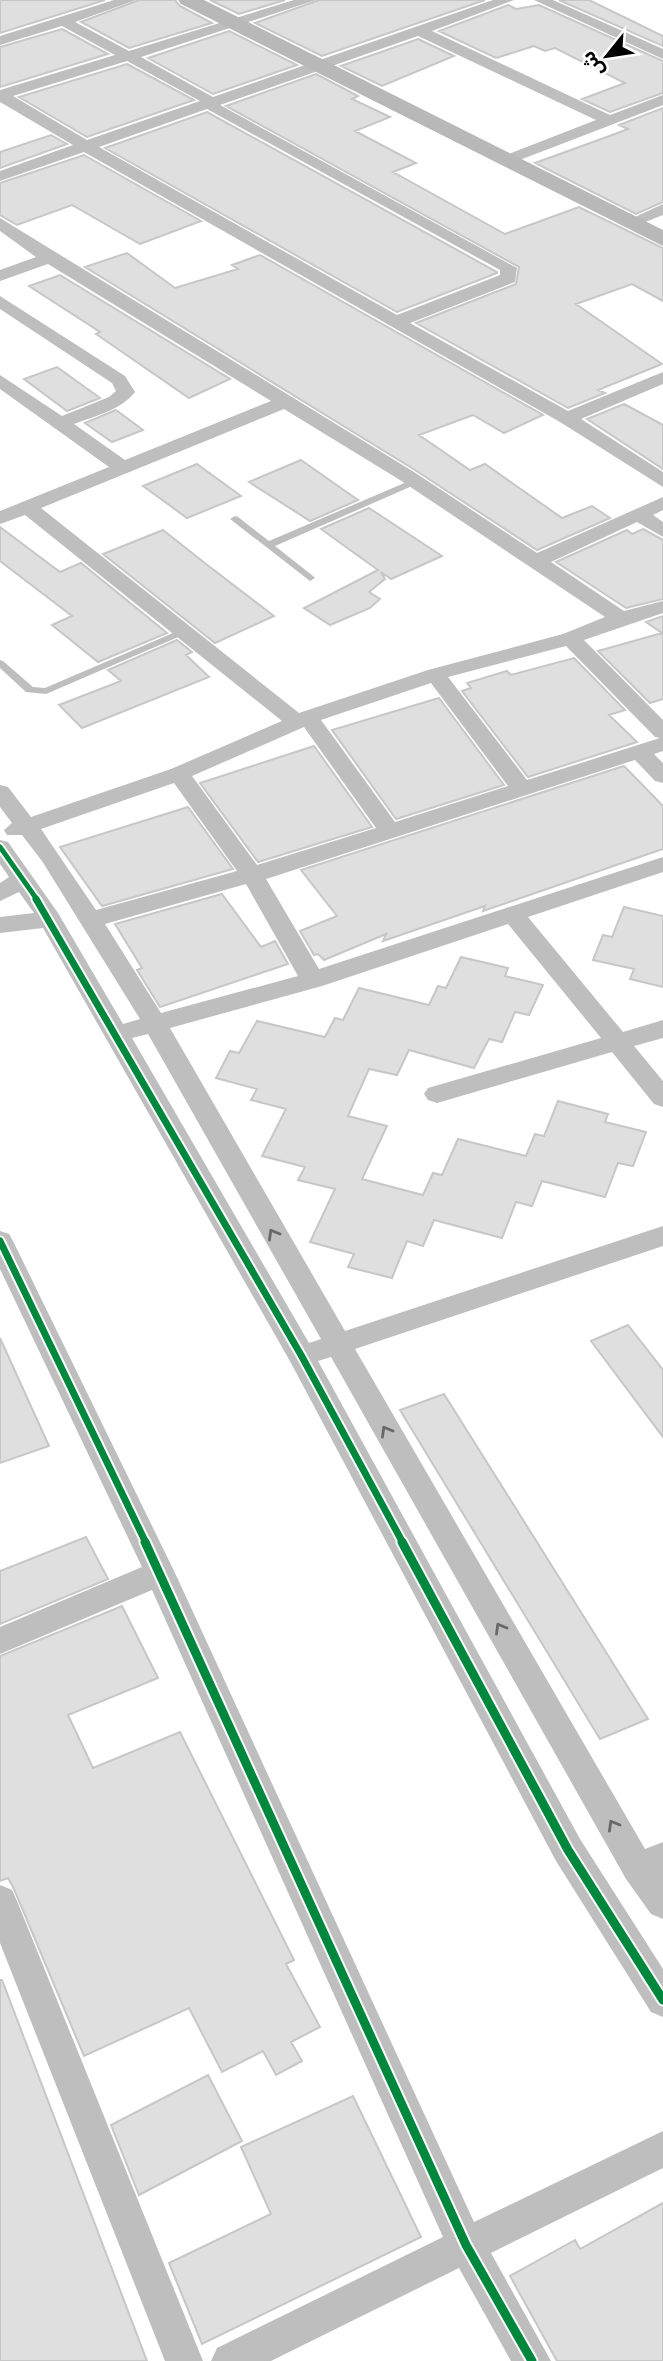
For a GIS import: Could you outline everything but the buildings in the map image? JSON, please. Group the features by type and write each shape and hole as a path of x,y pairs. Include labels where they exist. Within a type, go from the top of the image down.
{"main road":[{"path":"188,0 663,239"}],"street":[{"path":"0,41 129,0"},
{"path":"1,95 125,54 309,0"},
{"path":"0,176 507,0"},
{"path":"541,0 663,55"},
{"path":"63,21 203,96 210,104 508,268 509,278 399,321"},
{"path":"420,31 610,121"},
{"path":"1,95 124,169 399,321 567,418 663,481"},
{"path":"508,160 663,100"},
{"path":"630,223 663,209"},
{"path":"2,227 416,481 621,618"},
{"path":"0,276 49,258"},
{"path":"0,301 119,380 126,392 116,401 61,423"},
{"path":"567,418 663,377"},
{"path":"0,380 123,468"},
{"path":"0,519 285,402"},
{"path":"535,562 663,503"},
{"path":"27,507 180,633 302,719 391,832"},
{"path":"638,514 663,531"},
{"path":"0,835 179,774 302,719 435,674 570,638 621,618 663,607"},
{"path":"570,638 663,732"},
{"path":"435,674 522,789"},
{"path":"90,920 252,875 663,744"},
{"path":"640,752 663,776"},
{"path":"179,774 252,875 313,980"},
{"path":"0,792 29,826 155,1024 336,1345 651,1863 663,1903"},
{"path":"0,847 12,886 50,919 301,1355 568,1850 663,2000"},
{"path":"117,1034 313,980 663,864"},
{"path":"514,915 621,1042 663,1098"},
{"path":"0,925 50,919"},
{"path":"437,1094 663,1029"},
{"path":"301,1355 663,1236"},
{"path":"0,1241 160,1573 466,2245 532,2361"},
{"path":"0,1641 160,1573"},
{"path":"0,1901 184,2361"},
{"path":"230,2361 663,2150"}],"lane":[{"path":"269,545 416,481"},
{"path":"235,519 310,578"},
{"path":"0,663 30,690 46,691 180,633"}],"cycle path":[{"path":"0,847 50,919 117,1034 301,1355 568,1850 663,2000"},
{"path":"0,1241 160,1573 466,2245 532,2361"}]}
